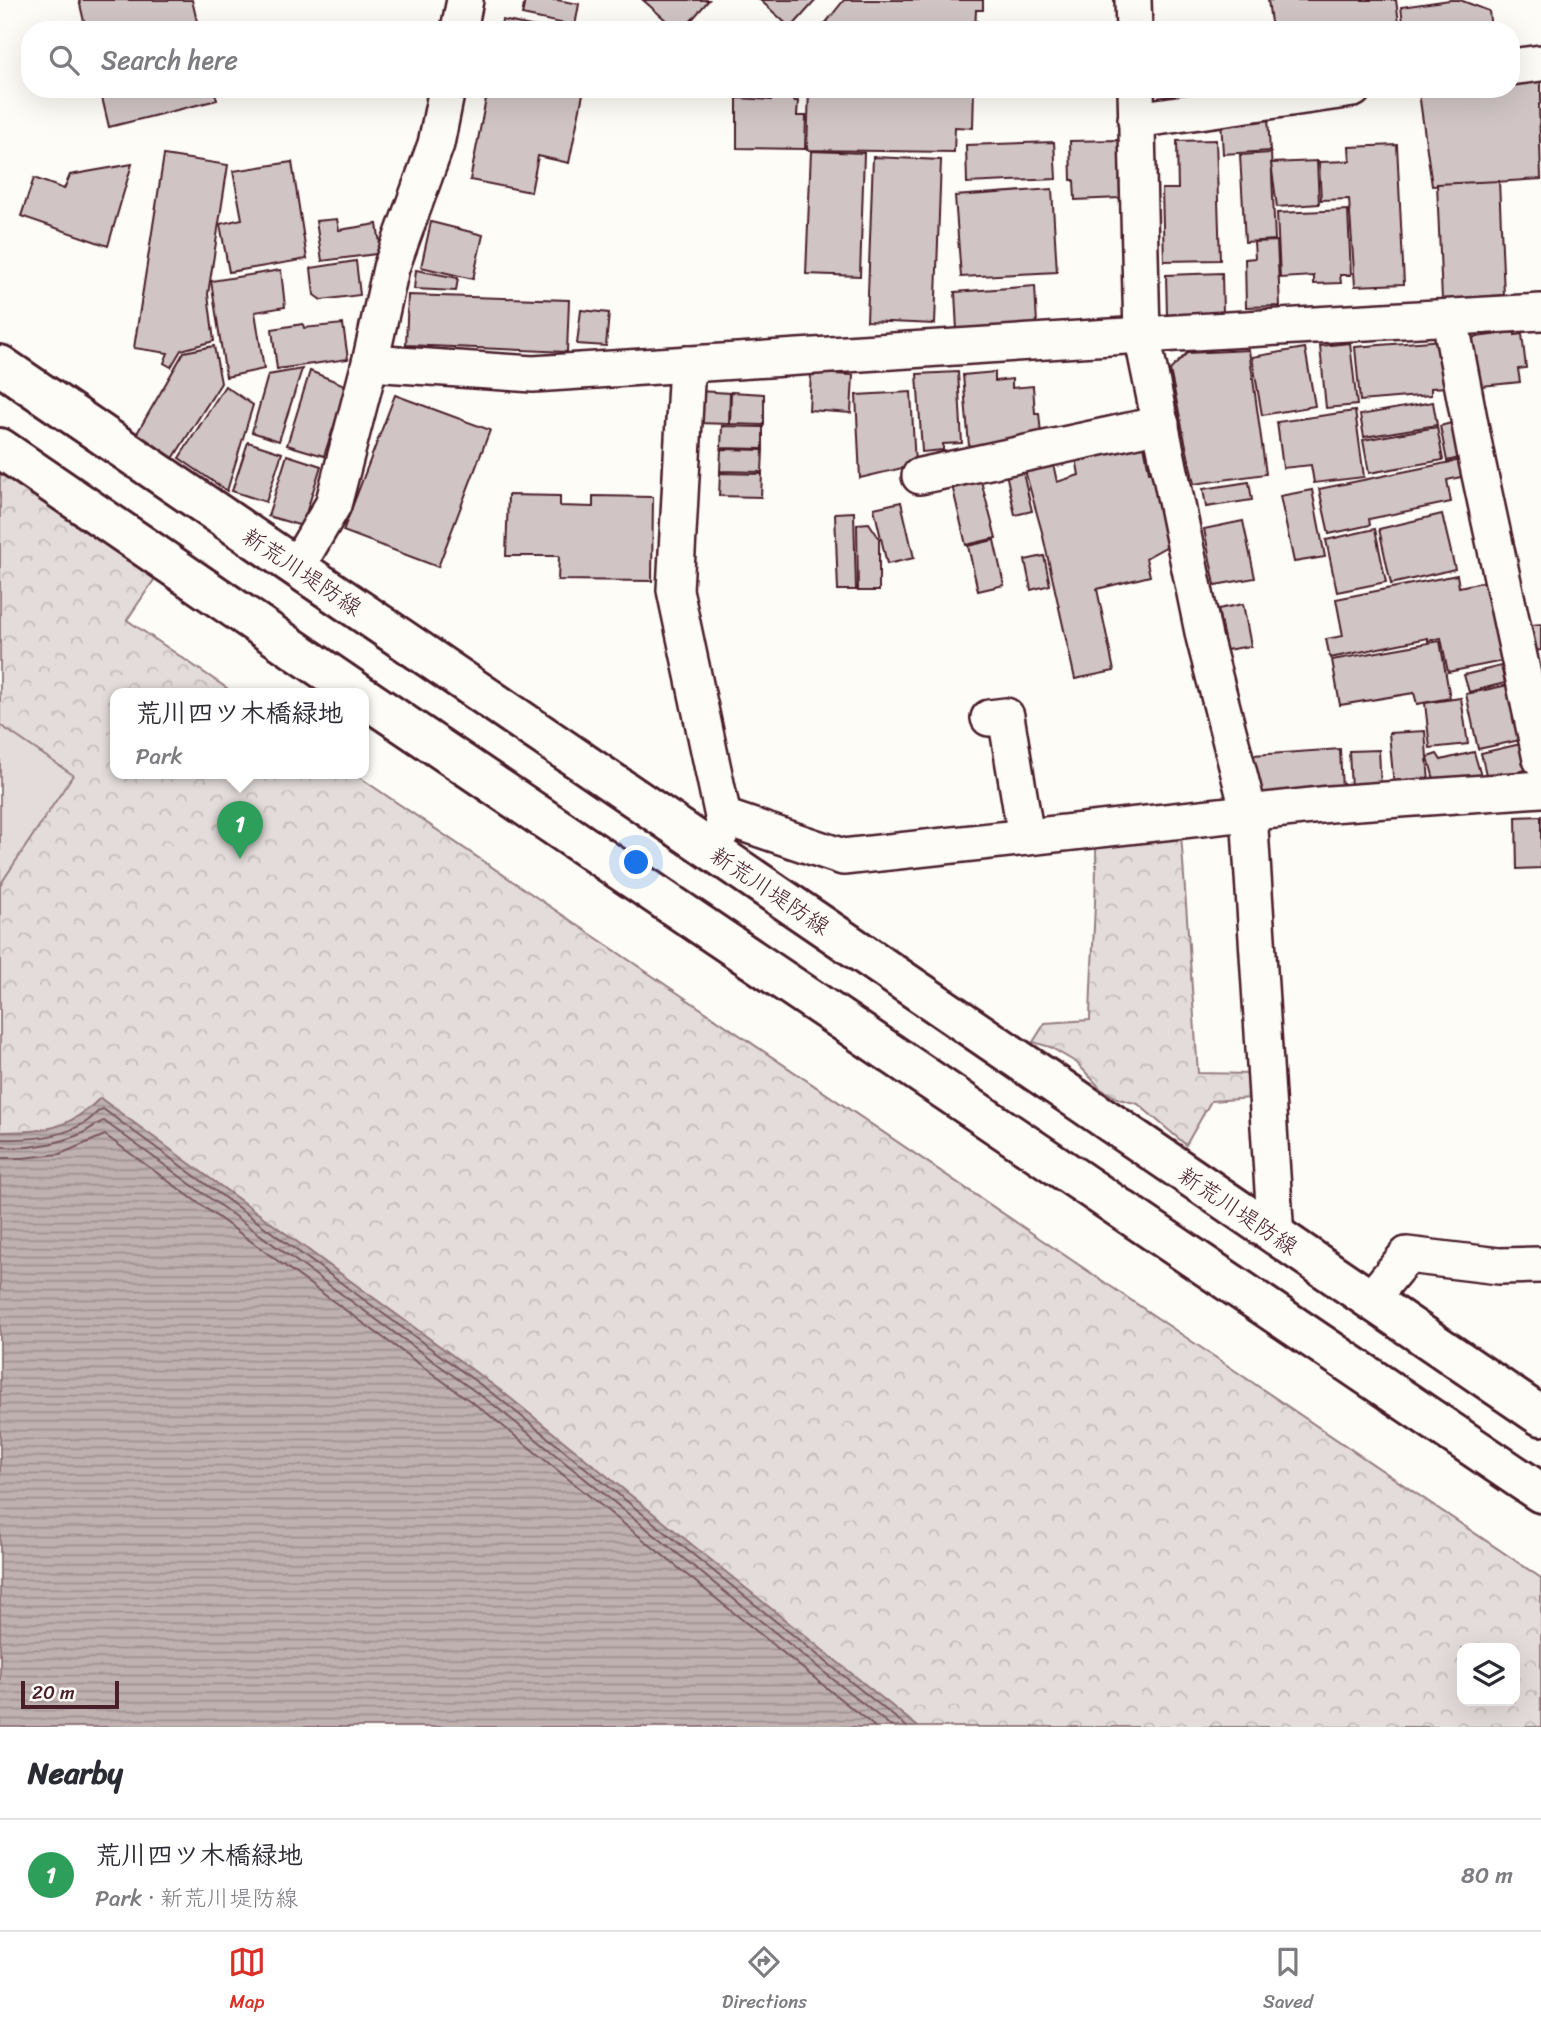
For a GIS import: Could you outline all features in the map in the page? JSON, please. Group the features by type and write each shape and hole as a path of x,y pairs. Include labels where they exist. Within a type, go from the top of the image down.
{"main road":[{"name":"新荒川堤防線","path":"0,365 296,568 717,838 1276,1237 1541,1416"},
{"path":"0,447 351,688"},
{"path":"369,700 1541,1493"}],"street":[{"path":"461,21 465,0"},
{"path":"1133,0 1134,21"},
{"path":"1520,66 1541,63"},
{"path":"296,568 333,505 370,363 391,268 436,144 445,98"},
{"path":"1223,98 1136,104 1142,335 1204,637 1249,813 1276,1237"},
{"path":"370,363 533,374 1541,312"},
{"path":"1450,319 1476,461 1541,759"},
{"path":"687,364 675,590 717,838"},
{"path":"920,476 1161,424"},
{"path":"989,718 1006,716 1027,837"},
{"path":"717,838 733,820 843,857 1330,804 1541,789"},
{"path":"1370,1300 1407,1255 1499,1266 1541,1265"}],"green space":[{"path":"0,466 158,574 127,620 227,688 110,688 110,779 362,779 1541,1578 1541,1727 918,1727 101,1099 76,1120 44,1130 0,1132"},
{"path":"0,725 73,775 0,885"},
{"path":"1181,834 1198,1073 1252,1074 1251,1098 1211,1101 1186,1145 1138,1104 1119,1099 1101,1089 1077,1063 1050,1047 1033,1042 1045,1023 1090,1020 1096,844"}],"water":[{"path":"100,1098 504,1393 918,1727 0,1727 0,1132 42,1130 66,1123 78,1117"}],"building":[{"path":"79,0 192,0 197,21 84,21"},
{"path":"525,0 557,0 579,4 576,21 551,21 522,15"},
{"path":"643,0 709,0 691,21 667,21"},
{"path":"760,0 816,0 797,21 783,21"},
{"path":"844,0 983,0 983,10 976,10 975,21 827,21"},
{"path":"1268,0 1396,0 1399,21 1271,21"},
{"path":"1460,0 1489,11 1490,21 1403,21 1401,7"},
{"path":"1541,75 1541,179 1432,186 1420,98 1520,98 1520,78"},
{"path":"102,98 217,100 109,127"},
{"path":"486,98 582,98 569,163 538,156 531,192 470,180"},
{"path":"737,98 794,98 794,101 798,101 797,116 806,116 805,149 737,148"},
{"path":"809,98 974,98 973,128 955,127 954,152 807,150"},
{"path":"1268,117 1270,151 1223,154 1221,120"},
{"path":"1119,140 1120,198 1075,200 1074,180 1071,180 1070,141"},
{"path":"1216,140 1220,260 1164,261 1162,189 1178,189 1177,141"},
{"path":"1054,142 1056,179 967,183 966,145"},
{"path":"1397,145 1404,284 1355,286 1349,199 1321,200 1319,162 1350,161 1349,147"},
{"path":"811,151 864,153 860,276 806,274"},
{"path":"1271,153 1275,240 1245,242 1240,155"},
{"path":"164,155 228,165 208,294 214,341 181,350 171,367 164,363 168,353 134,348"},
{"path":"873,157 941,160 935,324 867,321"},
{"path":"1317,161 1319,204 1277,207 1271,163"},
{"path":"292,162 307,259 229,272 220,224 242,219 233,171"},
{"path":"132,164 108,246 21,216 34,178 64,189 70,175"},
{"path":"1499,181 1504,295 1442,300 1437,184"},
{"path":"1052,189 1057,272 961,277 955,196"},
{"path":"1348,210 1351,275 1340,275 1341,283 1314,284 1314,276 1280,278 1277,213"},
{"path":"337,219 339,230 377,224 380,244 376,254 322,261 316,221"},
{"path":"431,222 483,235 473,279 421,267"},
{"path":"1277,241 1280,306 1246,307 1245,259 1255,258 1254,242"},
{"path":"356,261 360,295 321,300 314,295 311,268"},
{"path":"281,270 285,307 255,312 264,369 226,377 211,281"},
{"path":"416,270 458,278 456,291 414,289"},
{"path":"1222,273 1223,313 1167,315 1166,275"},
{"path":"1035,286 1037,324 957,330 955,292"},
{"path":"408,295 569,300 567,352 406,345"},
{"path":"581,310 609,313 606,346 577,344"},
{"path":"303,324 304,328 343,324 348,359 277,369 272,329"},
{"path":"1515,332 1515,335 1522,334 1526,368 1518,369 1520,382 1472,387 1468,338"},
{"path":"1443,340 1447,387 1431,388 1431,395 1360,401 1355,347"},
{"path":"1350,343 1357,405 1326,408 1320,346"},
{"path":"214,346 221,383 172,460 136,435 184,352"},
{"path":"1305,348 1315,406 1262,415 1252,357"},
{"path":"1249,350 1266,474 1194,484 1170,370 1187,353"},
{"path":"302,369 279,441 252,432 268,375"},
{"path":"310,371 347,386 324,456 287,445"},
{"path":"958,372 962,443 943,444 943,450 922,452 917,374"},
{"path":"995,372 995,381 1012,379 1012,388 1033,386 1035,413 1039,413 1041,434 1000,444 969,446 963,375"},
{"path":"811,373 853,375 851,413 809,410"},
{"path":"225,386 253,405 227,491 179,458"},
{"path":"699,391 730,393 729,424 698,423"},
{"path":"731,392 764,394 764,425 730,424"},
{"path":"911,392 915,465 860,478 856,395"},
{"path":"395,395 490,430 438,567 343,531"},
{"path":"1433,402 1437,425 1364,437 1360,415"},
{"path":"1355,411 1364,477 1314,483 1311,465 1283,468 1277,422"},
{"path":"1459,421 1467,456 1447,461 1440,426"},
{"path":"722,426 763,427 763,449 721,448"},
{"path":"1437,427 1443,460 1369,473 1363,440"},
{"path":"1143,440 1149,472 1156,470 1171,544 1146,558 1150,576 1097,589 1114,671 1075,679 1042,532 1024,467 1052,459 1057,482 1079,475 1075,452"},
{"path":"248,442 282,453 266,502 232,491"},
{"path":"721,449 763,450 762,472 720,471"},
{"path":"287,455 321,466 302,526 268,516"},
{"path":"1466,459 1470,475 1447,480 1451,502 1369,519 1370,525 1329,534 1319,489"},
{"path":"1022,469 1032,511 1015,515 1006,473"},
{"path":"720,473 762,474 761,497 719,496"},
{"path":"980,477 996,538 966,545 952,485"},
{"path":"1249,482 1252,500 1206,507 1203,489"},
{"path":"1312,490 1325,557 1294,562 1280,496"},
{"path":"508,495 560,496 560,506 593,507 593,496 653,497 652,581 558,580 559,556 506,556"},
{"path":"901,502 914,558 887,564 874,508"},
{"path":"854,512 856,590 838,590 835,513"},
{"path":"1442,514 1455,569 1391,584 1379,529"},
{"path":"1243,521 1255,578 1215,585 1204,529"},
{"path":"869,523 879,538 879,591 858,591 857,524"},
{"path":"1375,529 1386,582 1337,592 1326,540"},
{"path":"994,540 1004,585 978,591 968,546"},
{"path":"1044,556 1050,585 1031,590 1025,560"},
{"path":"1457,575 1459,587 1492,580 1508,660 1448,672 1441,638 1428,641 1428,638 1330,658 1326,639 1343,636 1336,599"},
{"path":"1243,604 1251,646 1226,650 1218,609"},
{"path":"1541,624 1541,650 1535,651 1532,625"},
{"path":"1440,641 1450,698 1417,704 1414,693 1340,705 1332,660"},
{"path":"1501,666 1505,683 1469,692 1464,675"},
{"path":"1513,684 1525,739 1478,749 1466,694"},
{"path":"1461,698 1468,744 1430,748 1425,703"},
{"path":"1425,731 1429,783 1394,786 1389,733"},
{"path":"1525,743 1530,769 1487,779 1481,753"},
{"path":"1340,749 1342,791 1270,798 1258,789 1253,755"},
{"path":"1379,750 1381,788 1351,789 1349,751"},
{"path":"1474,752 1481,776 1436,787 1428,757 1437,754 1441,760"},
{"path":"1541,816 1541,868 1517,869 1516,817"}],"place":[{"name":"荒川四ツ木橋緑地","path":"240,859"}]}
